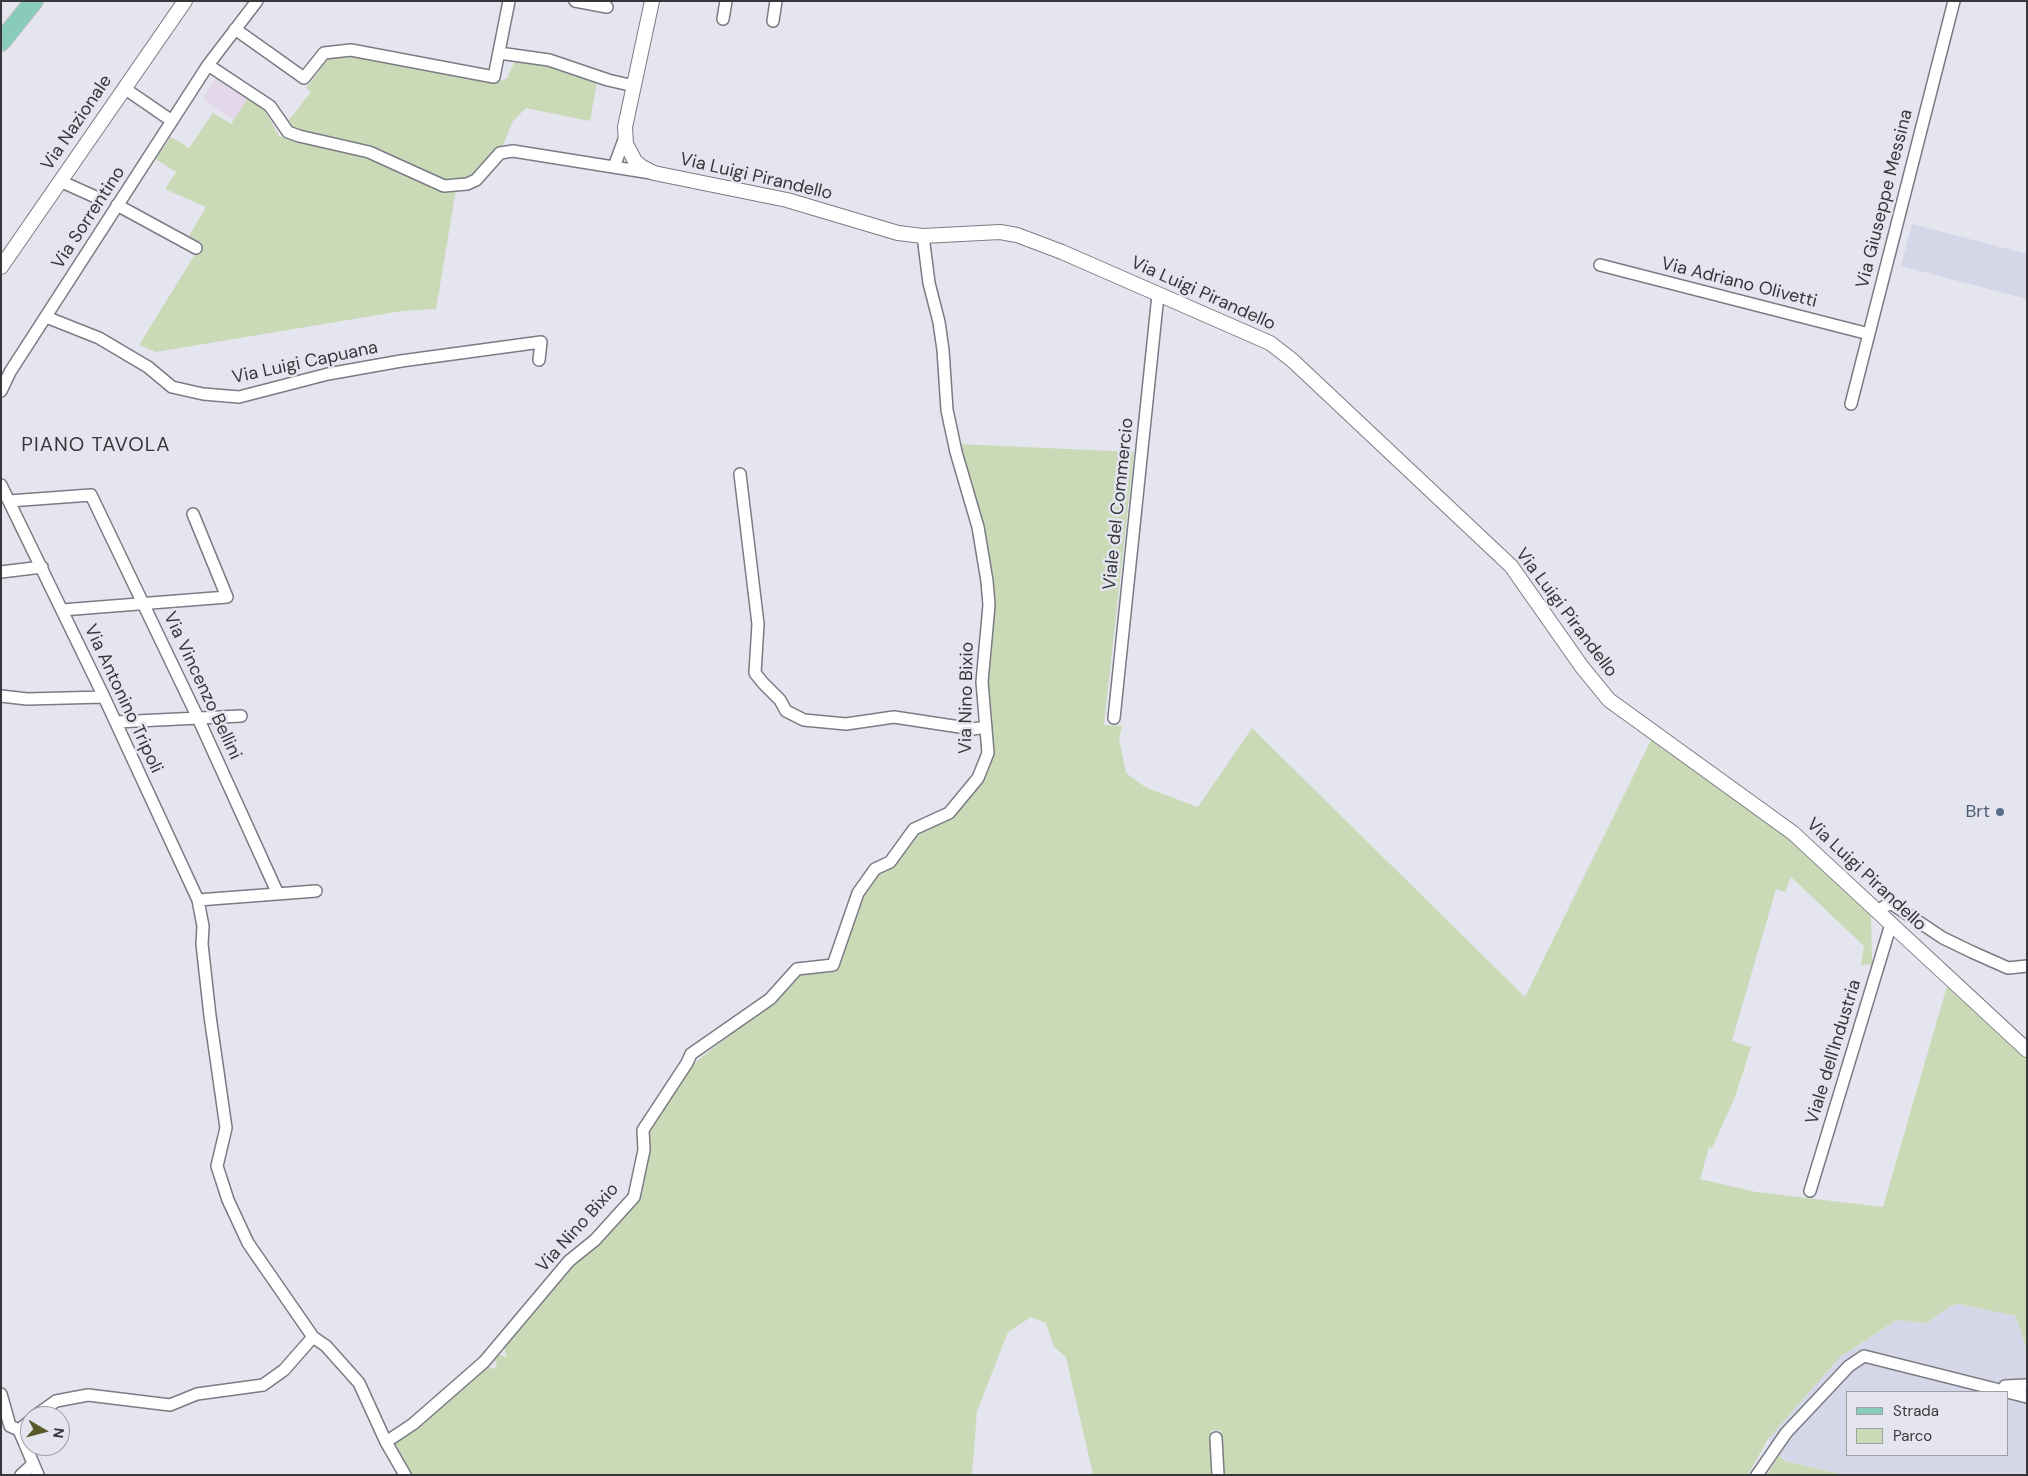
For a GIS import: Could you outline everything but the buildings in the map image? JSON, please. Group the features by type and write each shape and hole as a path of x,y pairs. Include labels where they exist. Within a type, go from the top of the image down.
{"main road":[{"path":"1,24 20,1"},
{"path":"1,42 34,1"}],"street":[{"name":"Via Nazionale","path":"1,267 185,1"},
{"name":"Via Sorrentino","path":"1,391 10,372 208,65 257,1"},
{"path":"236,30 304,78 324,53 350,50 494,77 509,1"},
{"path":"575,1 607,7"},
{"path":"614,167 625,137 652,1"},
{"path":"722,19 726,1"},
{"path":"772,21 776,1"},
{"name":"Via Giuseppe Messina","path":"1851,404 1954,1"},
{"path":"499,53 549,60 608,80 634,86"},
{"name":"Via Luigi Pirandello","path":"208,65 270,106 288,132 369,152 444,186 467,184 476,180 500,153 513,151 654,173 787,200 877,228 923,236 1000,232 1017,235 1062,252 1270,343 1292,360 1511,566 1591,680 1608,700 1794,833 2027,1050"},
{"path":"124,88 172,121"},
{"path":"625,137 635,161 654,173"},
{"path":"60,180 100,199"},
{"path":"118,205 196,248"},
{"name":"Via Nino Bixio","path":"386,1442 413,1424 484,1362 569,1261 595,1240 634,1197 644,1150 643,1130 691,1054 770,999 797,969 833,966 858,893 875,869 890,862 914,829 949,813 978,778 988,753 982,667 989,605 987,581 978,527 956,452 947,410 944,350 929,282 923,236"},
{"name":"Via Adriano Olivetti","path":"1600,265 1869,334"},
{"name":"Viale del Commercio","path":"1114,718 1158,295"},
{"name":"Via Luigi Capuana","path":"46,317 99,338 148,367 172,388 239,398 328,374 401,361 541,342 538,360"},
{"path":"740,474 758,624 755,673 780,700 786,711 804,720 846,724 894,717 974,729 986,728"},
{"name":"Via Antonino Tripoli","path":"1,485 116,722 198,900 204,931 202,944 210,1016 226,1128 217,1166 228,1200 248,1243 313,1337 326,1346 360,1383 386,1442 405,1475"},
{"name":"Via Vincenzo Bellini","path":"9,501 91,495 198,718 278,894"},
{"path":"62,610 228,597 193,514"},
{"path":"1,572 42,567"},
{"path":"1,696 27,699 104,697"},
{"path":"116,722 241,716"},
{"path":"198,900 316,891"},
{"path":"1877,911 1892,904 1944,938 1972,952 2008,968 2027,966"},
{"name":"Viale dell'Industria","path":"1810,1191 1891,924"},
{"path":"49,1406 56,1401 88,1395 170,1405 197,1394 263,1385 284,1370 313,1337"},
{"path":"1757,1475 1786,1433 1849,1366 1864,1356 2005,1391"},
{"path":"1986,1386 2027,1385"},
{"path":"2008,1392 2027,1397"},
{"path":"1,1394 10,1426 19,1430 36,1469 21,1475"},
{"path":"1216,1438 1218,1475"}],"shaded area":[{"path":"223,80 248,98 234,120 203,99 214,81"},
{"path":"1912,224 2027,254 2027,299 1901,266"},
{"path":"1959,1304 2016,1316 2027,1351 2027,1475 1845,1475 1784,1461 1768,1439 1840,1357 1898,1320 1927,1323 1950,1306"}],"green space":[{"path":"353,55 403,63 458,77 495,83 507,78 514,63 525,61 566,69 597,82 590,121 526,108 513,121 504,143 492,153 480,171 460,181 442,180 362,146 291,127 288,121 311,92 306,88 328,59"},
{"path":"248,98 264,109 279,136 377,159 456,190 436,309 402,311 156,352 139,345 202,243 188,238 206,207 165,189 176,172 155,159 171,137 189,148 213,113 231,124"},
{"path":"959,444 1134,452 1104,725 1122,726 1119,739 1126,773 1147,788 1198,807 1252,728 1525,997 1651,740 1759,816 1799,847 1871,913 1872,964 1861,965 1864,946 1791,877 1785,892 1776,889 1732,1041 1751,1047 1735,1097 1712,1148 1709,1147 1700,1179 1756,1192 1883,1207 1947,986 2027,1058 2027,1351 2016,1316 1959,1304 1950,1306 1927,1323 1897,1320 1840,1357 1768,1439 1748,1475 1225,1475 1221,1431 1211,1430 1213,1475 1093,1475 1066,1357 1054,1347 1046,1323 1031,1317 1008,1332 977,1411 972,1475 410,1475 394,1445 484,1366 495,1369 497,1362 492,1360 499,1355 507,1357 503,1345 570,1264 637,1199 649,1151 647,1131 692,1065 772,1002 797,974 836,972 856,904 874,876 914,835 979,783 994,750 987,694 993,574"},
{"path":"1779,1455 1784,1461 1845,1475 1767,1475"}],"place":[{"name":"Brt","path":"2000,812"}],"district":[{"name":"PIANO TAVOLA","path":"96,446"}]}
